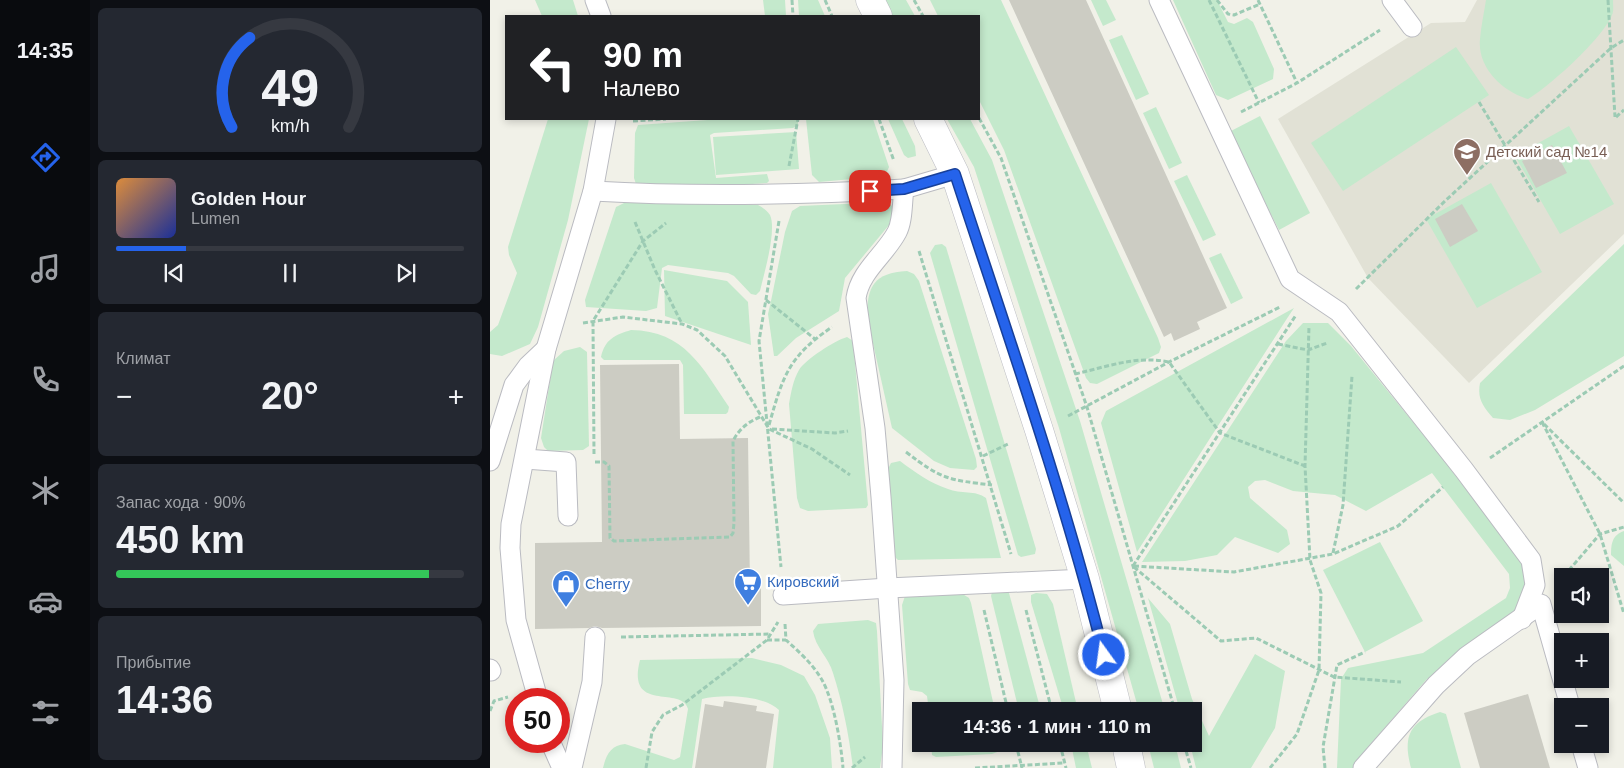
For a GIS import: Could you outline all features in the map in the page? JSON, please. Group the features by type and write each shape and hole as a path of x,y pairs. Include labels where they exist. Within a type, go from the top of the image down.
{"main road":[{"path":"870,0 878,15"},
{"path":"928,120 955,174 1039,430 1085,579 1116,702"},
{"path":"1128,752 1132,768"}],"lane":[{"path":"594,0 601,15"},
{"path":"1159,0 1290,279 1339,312 1465,472 1531,560 1535,585 1522,619"},
{"path":"535,688 518,634 510,548 511,524 546,348 593,192 606,120"},
{"path":"593,192 702,196 784,195 904,189 955,174"},
{"path":"892,768 894,689 888,588 875,428 858,314 858,287 898,231 904,189"},
{"path":"490,461 514,385 528,366 546,348"},
{"path":"525,459 566,462 568,516"},
{"path":"783,595 977,583 1085,579"},
{"path":"1363,768 1436,684 1467,656 1541,604 1568,698"},
{"path":"572,768 592,682 595,637"},
{"path":"555,753 562,768"},
{"path":"1584,753 1588,768"}],"path":[{"path":"792,0 793,15"},
{"path":"825,0 832,15"},
{"path":"914,0 922,15"},
{"path":"1209,0 1259,103 1297,83 1342,55 1402,13"},
{"path":"1217,0 1228,14 1234,16 1260,4"},
{"path":"1258,0 1297,83"},
{"path":"1608,0 1615,117 1624,110"},
{"path":"1368,278 1438,208 1611,48 1624,40"},
{"path":"1479,102 1539,202"},
{"path":"646,768 652,732 663,716 682,705 767,640 784,610 769,428 759,341 798,120"},
{"path":"879,120 904,189"},
{"path":"980,120 1001,158 1087,407 1172,702"},
{"path":"631,194 635,221 654,270 682,324"},
{"path":"595,462 593,322 643,241 702,196"},
{"path":"918,245 992,485 1050,702"},
{"path":"1133,566 1310,292"},
{"path":"1270,768 1297,734 1319,670 1321,594 1310,560 1305,466 1310,292"},
{"path":"1087,407 1169,362 1310,292"},
{"path":"766,300 814,339"},
{"path":"769,428 781,382 795,357 814,339 858,314"},
{"path":"546,348 575,324 623,317 682,324 697,330 725,356 760,417 769,428 812,449 881,497"},
{"path":"1278,344 1308,350 1356,333 1343,505 1333,554"},
{"path":"1076,374 1152,358 1169,362 1220,433 1305,466"},
{"path":"1133,566 1234,572 1310,560 1333,554 1398,526 1465,472 1624,366"},
{"path":"566,462 604,462 609,466 610,538 614,541 730,538 733,533 734,524 733,440 738,431 752,420 760,417"},
{"path":"1542,422 1624,503"},
{"path":"1542,422 1600,534 1624,614"},
{"path":"769,428 835,433 875,428 932,472 950,480 992,485"},
{"path":"1571,568 1600,534 1624,527"},
{"path":"1133,566 1221,641 1256,638 1334,678 1436,684"},
{"path":"977,583 1006,702"},
{"path":"595,637 771,634"},
{"path":"767,640 786,640 808,660 823,682 840,737 843,768"},
{"path":"1325,768 1323,747 1337,665 1365,652"},
{"path":"490,711 494,701 505,698"},
{"path":"1018,752 1022,767"},
{"path":"1062,752 1066,768"},
{"path":"1186,752 1191,768"},
{"path":"975,768 1022,767 1064,763"}],"shaded area":[{"name":"Детский сад №14","path":"1477,0 1624,0 1624,234 1469,383 1368,278 1278,119 1431,23 1465,22"}],"green space":[{"path":"535,0 573,0 578,15 542,15"},
{"path":"763,0 785,0 786,15 765,15"},
{"path":"798,0 818,0 825,15 799,15"},
{"path":"883,0 906,0 914,15 890,15"},
{"path":"930,0 1001,0 1158,338 1161,347 1159,353 1097,384 1090,383 1086,378 1004,150 980,102 980,15 938,15"},
{"path":"1091,0 1106,0 1116,20 1103,26"},
{"path":"1173,0 1217,0 1228,22 1234,24 1247,18 1253,22 1274,69 1273,79 1228,100 1216,95"},
{"path":"1486,0 1613,0 1613,10 1606,25 1587,49 1562,73 1528,99 1501,85 1487,69 1483,60 1480,50 1480,39"},
{"path":"1122,35 1149,94 1136,100 1109,40"},
{"path":"1456,47 1489,95 1343,191 1311,143"},
{"path":"1156,107 1182,163 1169,169 1143,113"},
{"path":"1260,116 1310,213 1279,230 1229,132"},
{"path":"548,120 589,120 568,220 538,327 530,344 502,356 490,354 490,332 498,325 517,273 509,255 508,247"},
{"path":"707,120 798,120 798,125 793,128 714,133 710,135 716,178 767,174 769,181 767,183 703,187 636,184 634,178 635,133 638,125"},
{"path":"806,120 873,120 889,167 885,176 819,182 812,175"},
{"path":"888,120 902,120 915,146 916,156 908,158 904,155"},
{"path":"948,120 971,120 992,160 1080,421 1162,702 1136,702 1059,428 974,167"},
{"path":"1569,126 1614,204 1560,234 1515,156"},
{"path":"796,132 799,169 716,175 713,137"},
{"path":"1187,175 1216,235 1203,241 1174,181"},
{"path":"1491,183 1542,272 1477,308 1426,219"},
{"path":"626,202 758,205 763,208 770,215 772,231 760,291 756,295 751,294 734,276 728,273 668,265 662,268 657,308 646,311 586,307 585,300 616,207"},
{"path":"889,202 894,209 889,225 845,278 839,311 796,338 777,356 774,356 768,314 785,232 792,211 800,206"},
{"path":"942,244 946,247 1036,549 1035,554 1021,557 1018,555 930,253 935,245"},
{"path":"1624,244 1624,356 1535,410 1510,420 1493,418 1486,410 1479,394 1480,383"},
{"path":"1221,253 1243,298 1231,304 1209,258"},
{"path":"664,270 727,281 748,302 751,345 665,316"},
{"path":"907,271 914,274 919,281 976,459 977,467 974,470 950,468 934,461 892,428 867,317 867,306 871,289 880,278 896,272"},
{"path":"1294,308 1137,552 1101,423 1106,411"},
{"path":"1303,323 1328,323 1351,346 1439,454 1526,568 1528,586 1517,611 1426,680 1368,747 1354,768 1337,768 1341,679 1348,668 1423,653 1506,598 1510,588 1509,574 1432,473 1366,511 1335,495 1293,491 1265,480 1255,481 1248,487 1250,498 1287,530 1290,544 1278,553 1235,537 1217,555 1185,561 1142,562 1286,341"},
{"path":"631,330 650,332 679,344 710,378 729,407 728,412 726,414 684,414 683,365 680,360 604,360 601,357 605,346 611,339"},
{"path":"847,337 853,341 868,505 866,508 808,511 800,508 797,498 789,404 791,391 799,370 808,361 835,342"},
{"path":"580,347 587,352 589,446 583,450 548,451 544,447 541,438 553,361 564,351"},
{"path":"900,461 941,487 978,494 986,498 1001,558 898,560 895,557 887,471 891,463"},
{"path":"1624,531 1624,566 1611,555 1611,547 1615,537"},
{"path":"1380,542 1423,621 1365,652 1323,570"},
{"path":"1007,591 1009,593 1039,702 1017,702 991,596 992,592"},
{"path":"961,593 969,598 993,702 928,702 927,696 922,692 910,690 902,605 905,596"},
{"path":"1036,593 1047,594 1053,604 1076,702 1061,702 1031,602 1031,595"},
{"path":"1148,598 1170,624 1193,702 1177,702"},
{"path":"868,620 876,623 877,631 883,746 880,768 853,768 850,744 837,685 831,668 816,642 813,631 818,624"},
{"path":"1255,654 1285,671 1275,728 1251,768 1196,768 1192,752 1202,752 1202,721 1209,736"},
{"path":"752,658 781,665 804,676 815,695 830,738 832,768 773,768 779,710 763,701 742,697 720,696 702,699 692,768 603,768 610,751 616,746 625,744 674,760 680,757 688,709 684,702 647,693 641,687 638,677 640,660"},
{"path":"1440,712 1446,714 1461,768 1411,768 1408,748 1410,732 1421,721"},
{"path":"932,752 997,752 992,754 936,757 932,755"},
{"path":"1073,752 1088,752 1092,768 1076,768"},
{"path":"1150,752 1177,752 1181,768 1154,768"}],"building":[{"path":"1009,0 1086,0 1227,308 1197,322 1200,329 1174,341 1171,333 1164,337"},
{"path":"1552,145 1567,173 1536,188 1522,161"},
{"path":"1462,204 1478,231 1450,247 1435,219"},
{"path":"679,364 680,439 748,438 750,587 761,587 761,626 602,628 595,626 589,628 535,629 535,543 602,542 600,365"},
{"path":"1528,694 1550,768 1480,768 1464,713"},
{"path":"724,701 757,706 756,711 774,714 766,768 695,768 705,704 723,707"}],"place":[{"name":"Детский сад №14","path":"1467,176"},
{"name":"Кировский","path":"748,606"},
{"name":"Cherry","path":"566,608"}],"route":[{"path":"870,191 904,189 955,174 1039,430 1085,579 1104,655"}]}
